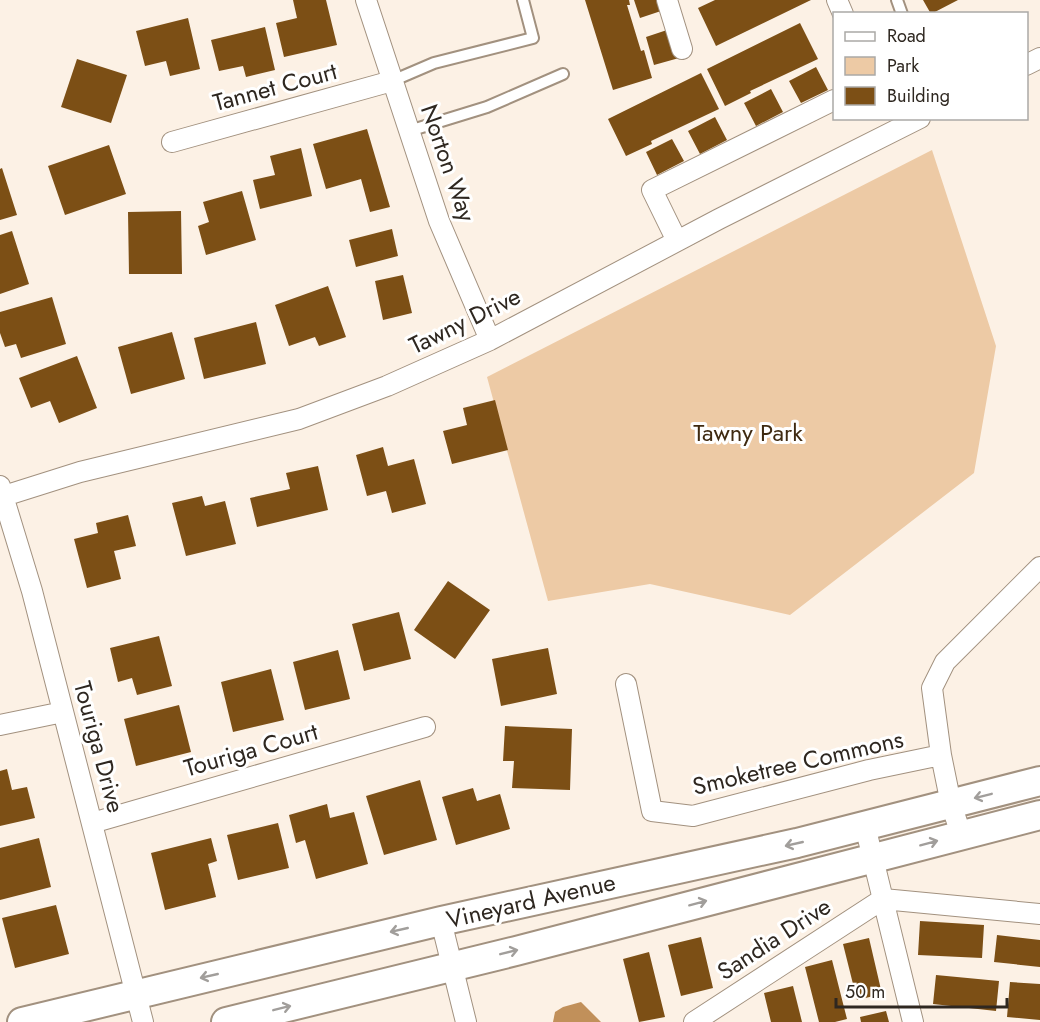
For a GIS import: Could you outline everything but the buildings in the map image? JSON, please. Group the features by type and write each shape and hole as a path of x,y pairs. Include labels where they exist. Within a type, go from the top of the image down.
{"street":[{"name":"Norton Way","path":"366,0 439,221 490,340"},
{"path":"667,0 682,49"},
{"name":"Tannet Court","path":"172,142 392,81"},
{"path":"677,241 652,190 833,100"},
{"name":"Tawny Drive","path":"2,491 299,419 387,386 490,340 891,125 912,120"},
{"name":"Touriga Drive","path":"2,491 32,591 143,1022"},
{"name":"Smoketree Commons","path":"961,834 951,804 941,755 932,688 945,662 1040,567"},
{"name":"Smoketree Commons","path":"626,684 652,811 693,816 869,770 941,755"},
{"path":"0,725 63,712"},
{"name":"Touriga Court","path":"92,823 425,727"},
{"name":"Vineyard Avenue","path":"22,1022 441,921 797,843 1040,781"},
{"name":"Vineyard Avenue","path":"226,1022 452,967 1040,815"},
{"path":"865,826 913,1022"},
{"path":"883,899 1040,914"},
{"name":"Sandia Drive","path":"694,1022 883,899"},
{"path":"441,921 466,1022"}],"lane":[{"path":"392,81 435,63 532,38 523,0"},
{"path":"409,131 487,107 563,74"}],"green space":[{"name":"Tawny Park","path":"932,150 996,346 974,473 790,615 650,584 548,601 487,377"}],"shaded area":[{"path":"581,1002 601,1022 553,1022 555,1012"}]}
